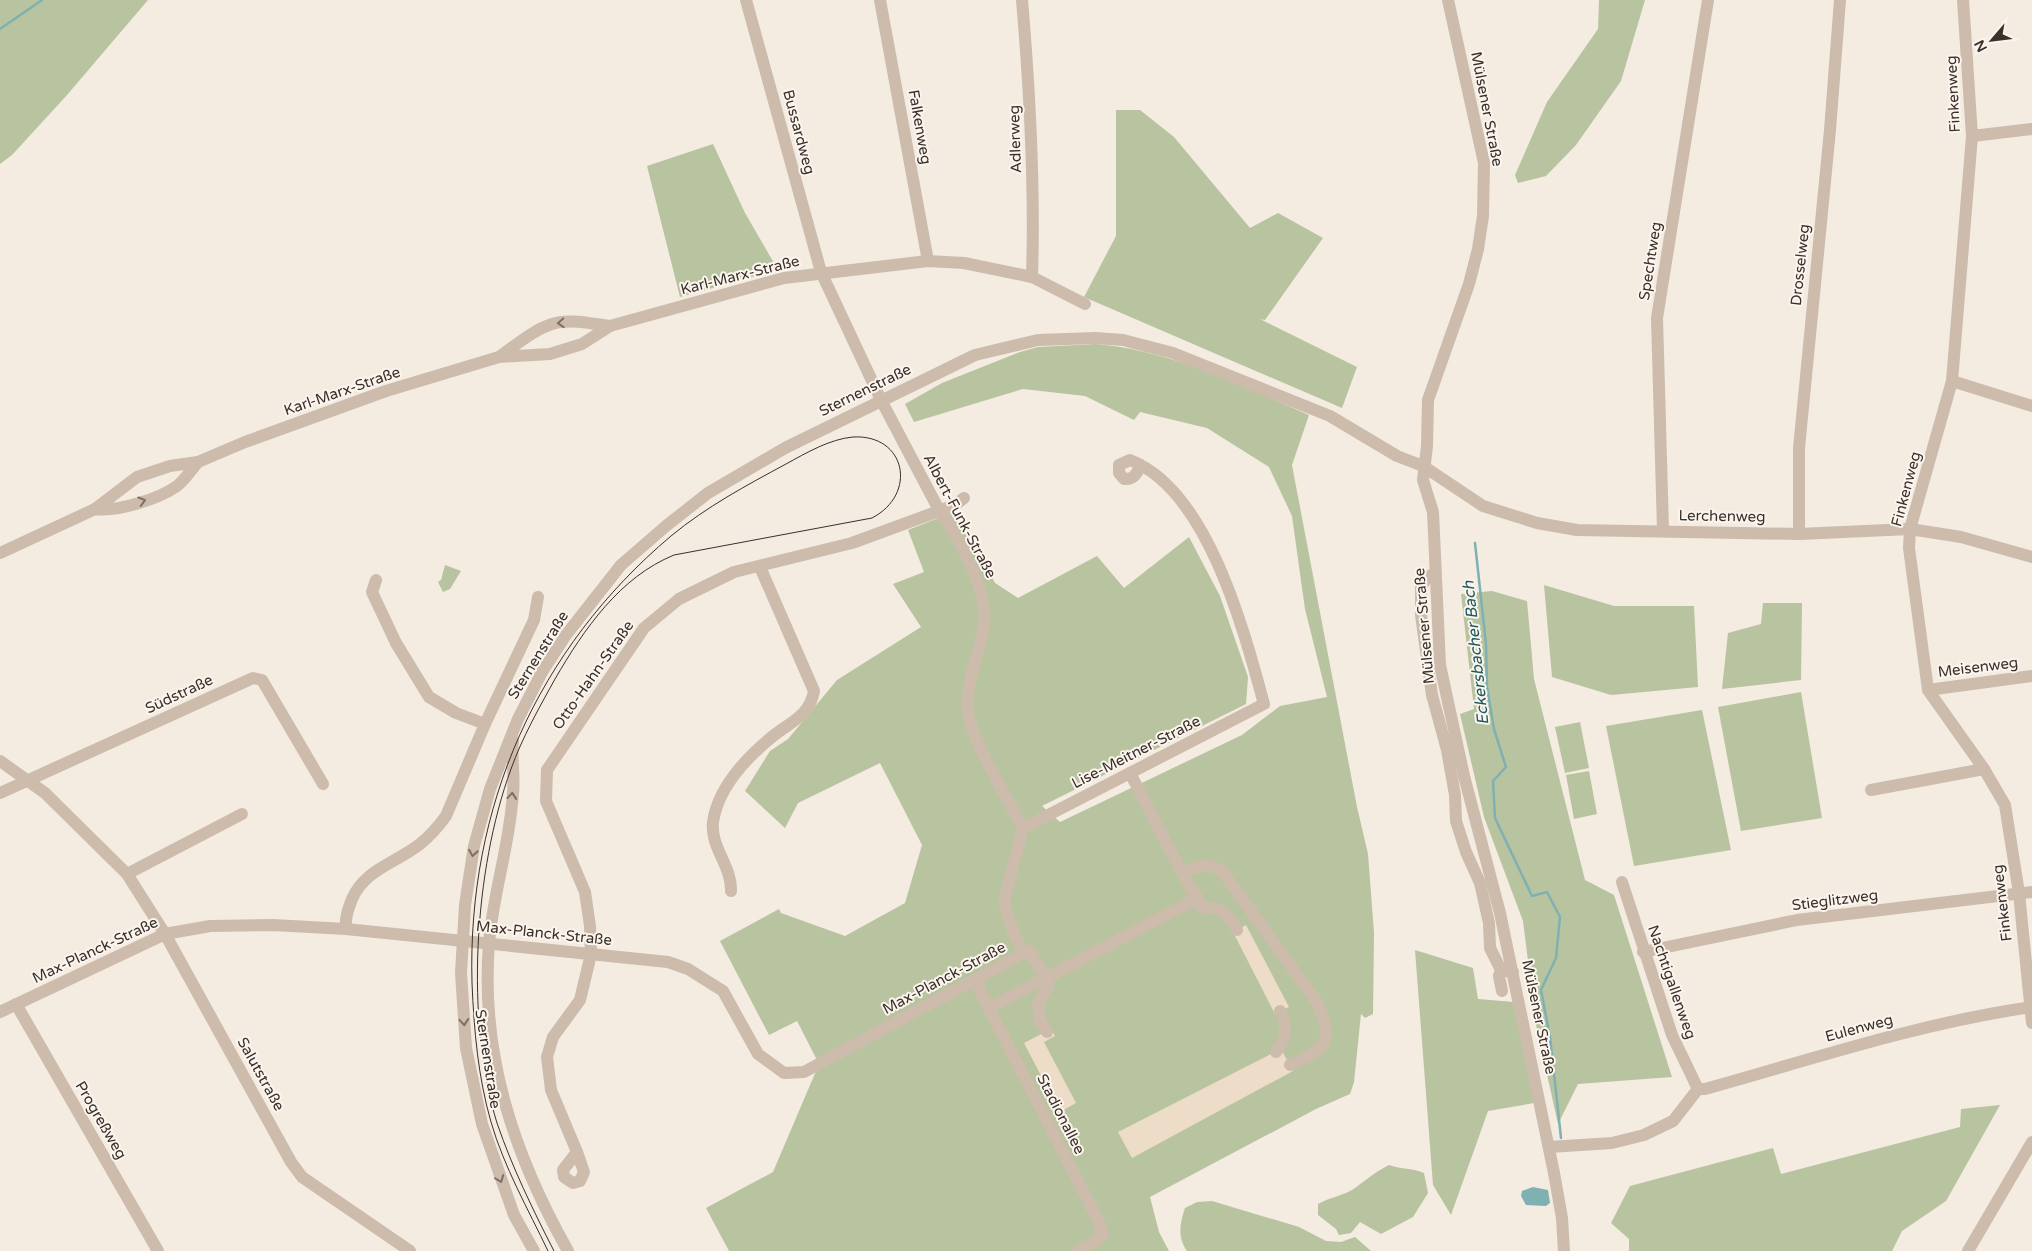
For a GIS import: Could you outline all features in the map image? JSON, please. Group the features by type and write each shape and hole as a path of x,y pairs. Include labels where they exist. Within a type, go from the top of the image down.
{"street":[{"name":"Bussardweg","path":"746,0 821,272"},
{"name":"Falkenweg","path":"880,0 928,261"},
{"name":"Adlerweg","path":"1022,0 1030,90 1034,213 1032,277"},
{"name":"Mülsener Straße","path":"1448,0 1484,163 1485,188 1478,249 1469,284 1428,400 1427,446 1423,466 1423,480 1433,512 1440,665 1464,776 1500,913 1506,971 1549,1147 1562,1218 1564,1251"},
{"name":"Spechtweg","path":"1663,530 1657,318 1708,0"},
{"name":"Drosselweg","path":"1799,534 1799,448 1830,130 1840,0"},
{"name":"Finkenweg","path":"1964,0 1972,136 1952,381 1910,529 1909,548 1928,690 1984,769 2005,805 2026,892 2032,1023"},
{"path":"1972,136 2032,129"},
{"name":"Karl-Marx-Straße","path":"0,553 95,510 137,477 170,466 198,462 245,442 386,392 499,357 550,354 582,344 610,326 784,278 821,272 928,261 964,263 1032,277 1086,304"},
{"name":"Albert-Funk-Straße","path":"821,272 881,400 938,510 948,523 979,586 985,604 984,624 968,694 968,712 979,743 1023,828"},
{"name":"Karl-Marx-Straße","path":"499,357 534,333 553,323 579,322 610,326"},
{"name":"Sternenstraße","path":"534,1251 514,1215 498,1173 472,1085 463,1009 462,941 474,846 490,788 518,718 542,672 566,635 621,565 708,493 785,448 975,355 1038,340 1095,338 1123,340 1173,353 1330,416 1396,456 1423,466"},
{"path":"1952,381 2032,406"},
{"name":"Karl-Marx-Straße","path":"95,510 107,511 150,499 177,486 198,462"},
{"name":"Lise-Meitner-Straße","path":"1023,828 1264,704 1242,625 1211,549 1188,511 1171,489 1155,474 1141,465"},
{"name":"Lerchenweg","path":"1423,466 1483,506 1537,523 1577,530 1663,530 1799,534 1910,529 1961,537 2032,557"},
{"name":"Otto-Hahn-Straße","path":"577,1152 551,1090 547,1057 553,1037 580,1000 591,954 589,911 585,892 546,801 547,770 644,628 679,599 734,572 852,543 955,505 964,498"},
{"path":"731,891 731,878 714,838 713,823 718,800 735,775 756,750 803,715 812,704 814,690 760,567"},
{"path":"1435,573 1427,577 1421,588 1421,615 1432,695 1447,750 1455,795 1456,821 1466,852 1480,883 1489,923 1490,948 1506,971 1499,976 1502,991"},
{"path":"376,580 372,592 377,604 396,643 428,696 456,713 485,724"},
{"path":"346,929 345,917 357,888 375,870 418,845 437,829 446,816 485,724 534,620 538,597"},
{"name":"Meisenweg","path":"1928,690 2032,676"},
{"name":"Südstraße","path":"0,793 252,678 262,680 323,784"},
{"name":"Sternenstraße","path":"518,718 512,751 514,792 497,878 489,944 488,1016 507,1116 520,1153 568,1251"},
{"name":"Salutstraße","path":"0,761 45,793 127,874 165,934 291,1162 302,1177 410,1251"},
{"path":"1872,790 1984,769"},
{"path":"1130,773 1182,873 1202,907 1220,909 1228,914 1237,930"},
{"path":"127,874 242,814"},
{"path":"1023,828 1004,902 1013,932 1049,987 1040,999 1039,1012 1047,1032"},
{"path":"1182,873 1202,865 1215,867 1222,871 1317,1002 1327,1026 1323,1044 1313,1053 1290,1065"},
{"name":"Nachtigallenweg","path":"1622,882 1643,952 1672,1035 1698,1089"},
{"name":"Stieglitzweg","path":"1643,952 1798,920 2026,892"},
{"path":"989,1008 1198,898"},
{"name":"Max-Planck-Straße","path":"0,1012 165,934 210,926 273,925 346,929 668,962 688,970 722,991 758,1054 784,1072 804,1072 1027,952"},
{"name":"Stadionallee","path":"975,981 1099,1222 1103,1234 1098,1240 1078,1251"},
{"name":"Progreßweg","path":"16,1004 158,1251"},
{"name":"Eulenweg","path":"1698,1089 1705,1089 1747,1077 1848,1046 1949,1022 2030,1007"},
{"path":"1276,1052 1286,1036 1284,1018 1280,1011"},
{"path":"1549,1147 1612,1143 1644,1135 1673,1121 1698,1089"},
{"path":"1968,1251 2032,1142"}],"green space":[{"path":"0,0 148,0 67,95 12,155 0,164"},
{"path":"1599,0 1645,0 1621,81 1576,145 1546,176 1518,183 1515,175 1547,102 1598,29"},
{"path":"1116,110 1140,110 1174,137 1250,228 1278,213 1323,238 1265,320 1260,319 1357,367 1342,408 1084,297 1116,236"},
{"path":"713,144 745,213 778,270 680,297 647,166"},
{"path":"1096,344 1124,348 1178,361 1231,381 1309,415 1292,465 1357,807 1368,854 1374,933 1373,1014 1365,1018 1361,1014 1354,1082 1350,1094 1316,1109 1150,1197 1159,1232 1169,1251 729,1251 706,1208 773,1172 819,1064 797,1021 769,1035 720,941 779,909 781,913 845,936 905,903 922,845 880,763 798,803 785,828 745,791 770,751 788,739 837,680 921,627 893,584 924,572 908,530 956,511 995,583 1018,598 1097,556 1124,588 1189,537 1220,596 1248,677 1246,704 1042,806 1060,822 1242,735 1280,706 1327,697 1305,609 1292,516 1269,467 1207,428 1140,412 1134,420 1085,396 1023,389 914,422 905,404 942,383 1020,352 1038,347"},
{"path":"445,565 461,571 450,589 443,592 438,582 441,580"},
{"path":"1544,585 1614,606 1694,606 1698,687 1611,695 1552,677"},
{"path":"1492,591 1527,601 1534,679 1585,880 1614,895 1672,1077 1578,1084 1558,1124 1536,1025 1523,921 1484,817 1460,714 1474,709 1461,594"},
{"path":"1763,603 1802,603 1801,680 1722,689 1728,633 1761,624"},
{"path":"1801,692 1822,818 1741,831 1718,707"},
{"path":"1702,710 1731,850 1634,866 1606,726"},
{"path":"1580,722 1589,768 1565,773 1555,727"},
{"path":"1589,771 1597,814 1574,819 1566,775"},
{"path":"1415,950 1473,968 1478,999 1514,1002 1534,1103 1488,1111 1451,1215 1433,1185"},
{"path":"2000,1105 1946,1201 1902,1231 1892,1251 1629,1251 1629,1239 1611,1223 1630,1186 1773,1148 1781,1174 1960,1127 1961,1109"},
{"path":"1389,1165 1424,1173 1428,1193 1413,1217 1381,1234 1360,1222 1351,1233 1339,1235 1336,1229 1318,1215 1318,1204 1352,1190"},
{"path":"1212,1201 1299,1227 1326,1241 1341,1242 1355,1237 1371,1251 1187,1251 1180,1230 1185,1208 1197,1202"}],"shaded area":[{"path":"1246,925 1289,1007 1275,1014 1233,932"},
{"path":"1051,1029 1055,1036 1044,1042 1076,1103 1060,1112 1024,1043"},
{"path":"1281,1049 1293,1071 1132,1158 1118,1132"}],"water":[{"path":"1533,1187 1548,1190 1550,1203 1546,1206 1526,1205 1521,1196 1522,1191"}],"waterway":[{"path":"0,29 42,0"},
{"name":"Eckersbacher Bach","path":"1475,543 1486,644 1487,687 1494,729 1506,767 1493,781 1495,818 1532,896 1547,892 1560,917 1556,958 1541,990 1550,1037 1561,1138"}],"tram line":[{"path":"548,1251 509,1172 496,1139 480,1071 473,1001 474,918 482,855 497,794 519,736 548,681 583,629 624,580 684,525 727,497 810,451 844,438 871,439 885,445 894,455 900,467 900,481 896,495 887,508 872,518 674,555 637,577 605,606 578,642 555,679 515,757 498,809 482,898 478,945 480,1038 487,1082 497,1123 523,1188 554,1251"}]}
